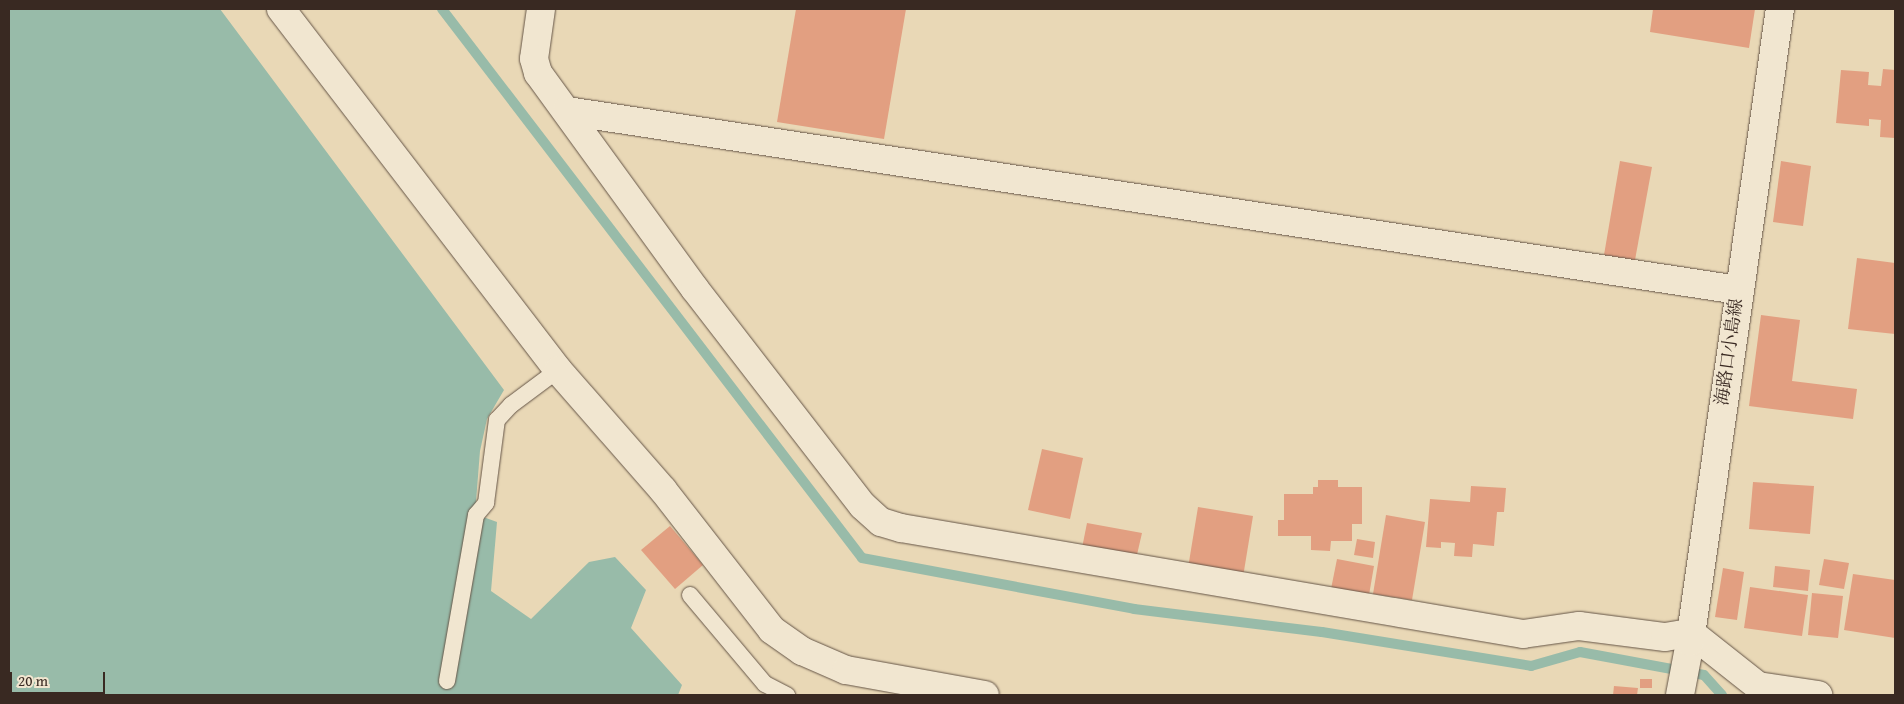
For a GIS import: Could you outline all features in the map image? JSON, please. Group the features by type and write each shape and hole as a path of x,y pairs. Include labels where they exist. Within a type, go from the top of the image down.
{"street":[{"path":"281,9 558,370 663,490 772,630 802,651 846,670 975,694"},
{"path":"541,9 534,59 538,73 568,110 695,289 862,506 881,522 901,528 1523,634 1579,626 1665,637 1691,638 1758,686 1818,695"},
{"name":"海路口小島線","path":"1682,688 1691,638 1738,290 1780,9"},
{"path":"568,110 1738,290"}],"lane":[{"path":"447,681 476,515 486,503 497,420 511,405 558,370"},
{"path":"690,595 765,684 787,695"}],"shaded area":[{"path":"9,9 220,9 504,390 487,419 480,451 475,514 497,522 491,591 531,619 589,562 615,557 646,590 631,628 682,685 678,695 9,695"}],"building":[{"path":"796,9 906,9 884,139 777,122"},
{"path":"1653,9 1755,9 1749,48 1650,32"},
{"path":"1883,69 1895,70 1895,138 1880,137 1881,120 1869,119 1869,126 1836,123 1841,70 1869,72 1868,85 1881,86"},
{"path":"1620,161 1652,167 1635,260 1604,255"},
{"path":"1781,161 1811,166 1803,226 1773,222"},
{"path":"1857,258 1895,263 1895,334 1848,329"},
{"path":"1761,315 1800,320 1792,381 1857,389 1853,419 1749,406"},
{"path":"1042,449 1083,458 1070,519 1028,510"},
{"path":"1318,480 1338,480 1338,487 1362,487 1362,524 1352,524 1352,541 1331,541 1330,551 1311,550 1311,536 1278,536 1278,520 1284,520 1284,494 1313,494 1313,487 1318,487"},
{"path":"1753,482 1814,486 1810,534 1749,529"},
{"path":"1471,486 1506,488 1504,512 1497,512 1494,546 1473,544 1472,557 1454,556 1455,543 1441,542 1441,548 1426,547 1430,499 1470,502"},
{"path":"1198,507 1253,516 1243,577 1188,568"},
{"path":"1386,515 1425,522 1412,600 1373,594"},
{"path":"1087,523 1142,533 1136,559 1082,548"},
{"path":"670,526 703,565 675,589 641,550"},
{"path":"1357,539 1375,542 1373,558 1354,555"},
{"path":"1337,559 1374,566 1369,595 1331,589"},
{"path":"1824,559 1849,563 1844,589 1819,585"},
{"path":"1775,566 1810,570 1808,591 1773,587"},
{"path":"1723,568 1744,572 1737,620 1715,617"},
{"path":"1853,574 1895,580 1895,638 1844,630"},
{"path":"1750,587 1808,595 1802,636 1744,628"},
{"path":"1812,593 1843,596 1838,638 1808,635"},
{"path":"1640,679 1652,679 1652,688 1640,688"},
{"path":"1614,686 1638,688 1637,695 1613,695"}],"waterway":[{"path":"442,9 862,558 1134,609 1322,632 1531,666 1580,652 1704,675 1722,695"}]}
